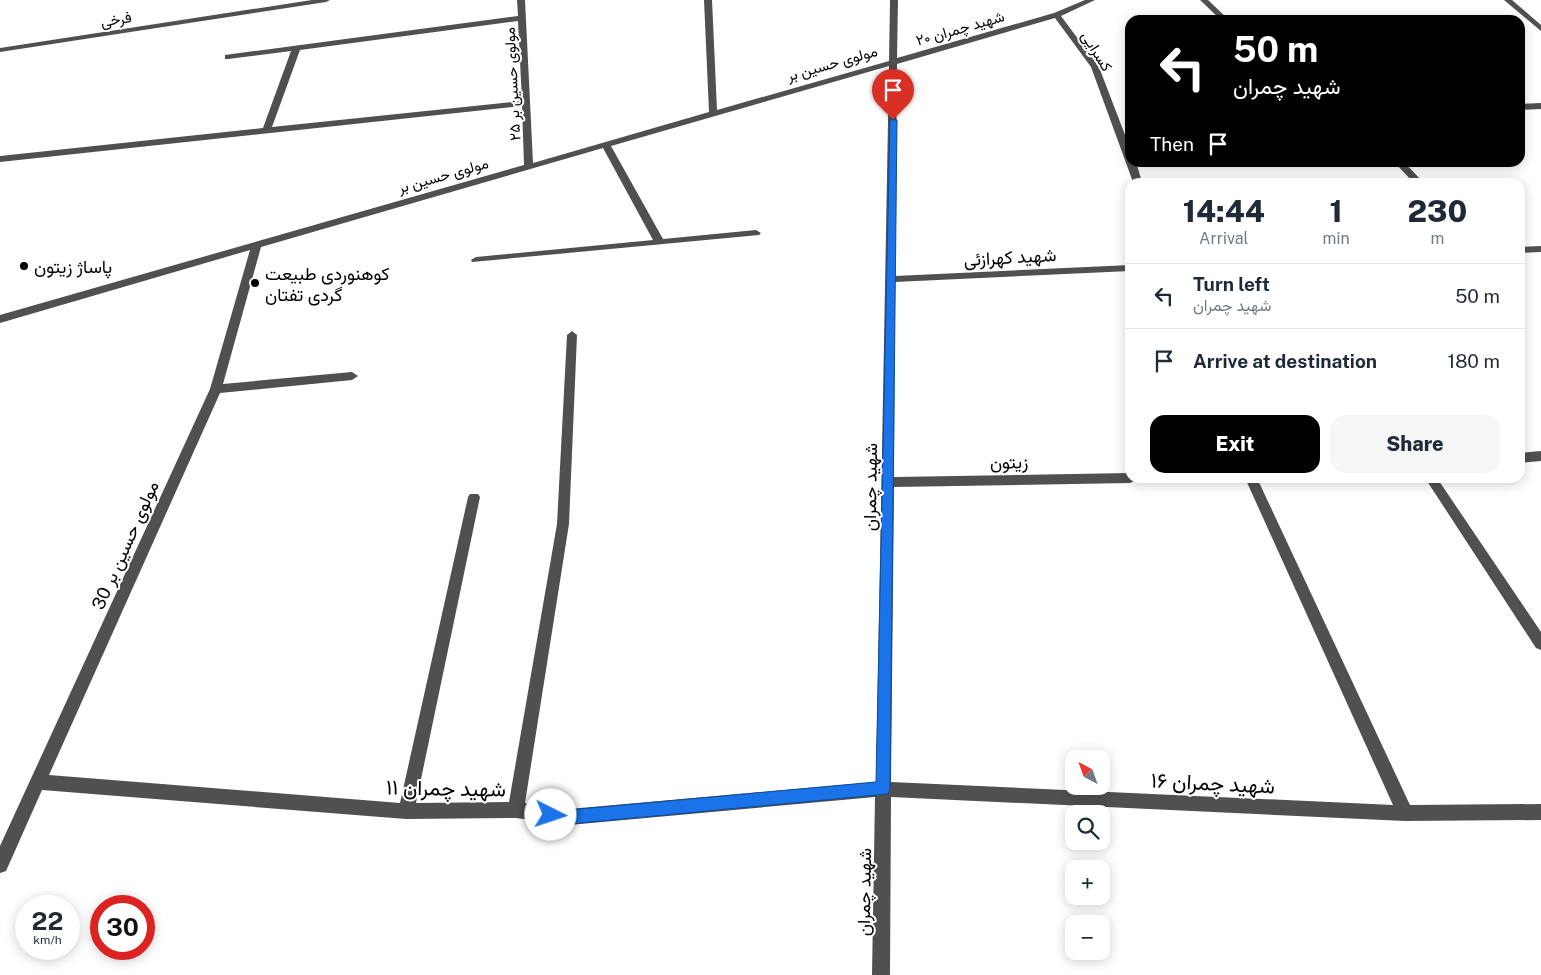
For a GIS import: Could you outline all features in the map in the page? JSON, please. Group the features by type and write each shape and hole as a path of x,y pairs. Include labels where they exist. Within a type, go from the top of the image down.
{"street":[{"name":"فرخی","path":"0,50 326,0"},
{"name":"مولوی حسین بر ۲۵","path":"521,0 529,166"},
{"path":"708,0 713,113"},
{"name":"شهید چمران","path":"880,975 894,0"},
{"name":"شهید چمران ۲۰","path":"893,61 1057,15 1091,0"},
{"path":"1204,0 1220,15"},
{"path":"1508,0 1541,29"},
{"name":"کسرایی","path":"1057,15 1095,67 1125,148"},
{"path":"228,57 522,18"},
{"path":"267,130 296,49"},
{"name":"مولوی حسین بر","path":"1,320 257,244 893,61"},
{"path":"0,159 527,103"},
{"path":"1525,107 1541,106"},
{"path":"605,144 659,241"},
{"path":"1403,167 1414,178"},
{"path":"476,260 756,232"},
{"name":"مولوی حسین بر 30","path":"2,857 216,389 257,244"},
{"path":"1525,250 1539,251"},
{"name":"شهید کهرازئی","path":"891,278 1125,268"},
{"path":"516,810 564,524 572,335"},
{"path":"216,389 352,376"},
{"path":"1525,458 1541,456"},
{"name":"زیتون","path":"888,482 1125,478"},
{"path":"1253,483 1405,813"},
{"path":"1434,483 1541,644"},
{"path":"406,811 474,498"},
{"name":"شهید چمران ۱۱","path":"37,782 406,811 516,810 569,817 883,789"},
{"name":"شهید چمران ۱۶","path":"883,789 1405,813 1541,812"}],"place":[{"name":"پاساژ زیتون","path":"24,266"},
{"name":"کوهنوردی طبیعت گردی تفتان","path":"255,283"}],"route":[{"path":"551,815 569,817 883,789 893,120"}]}
